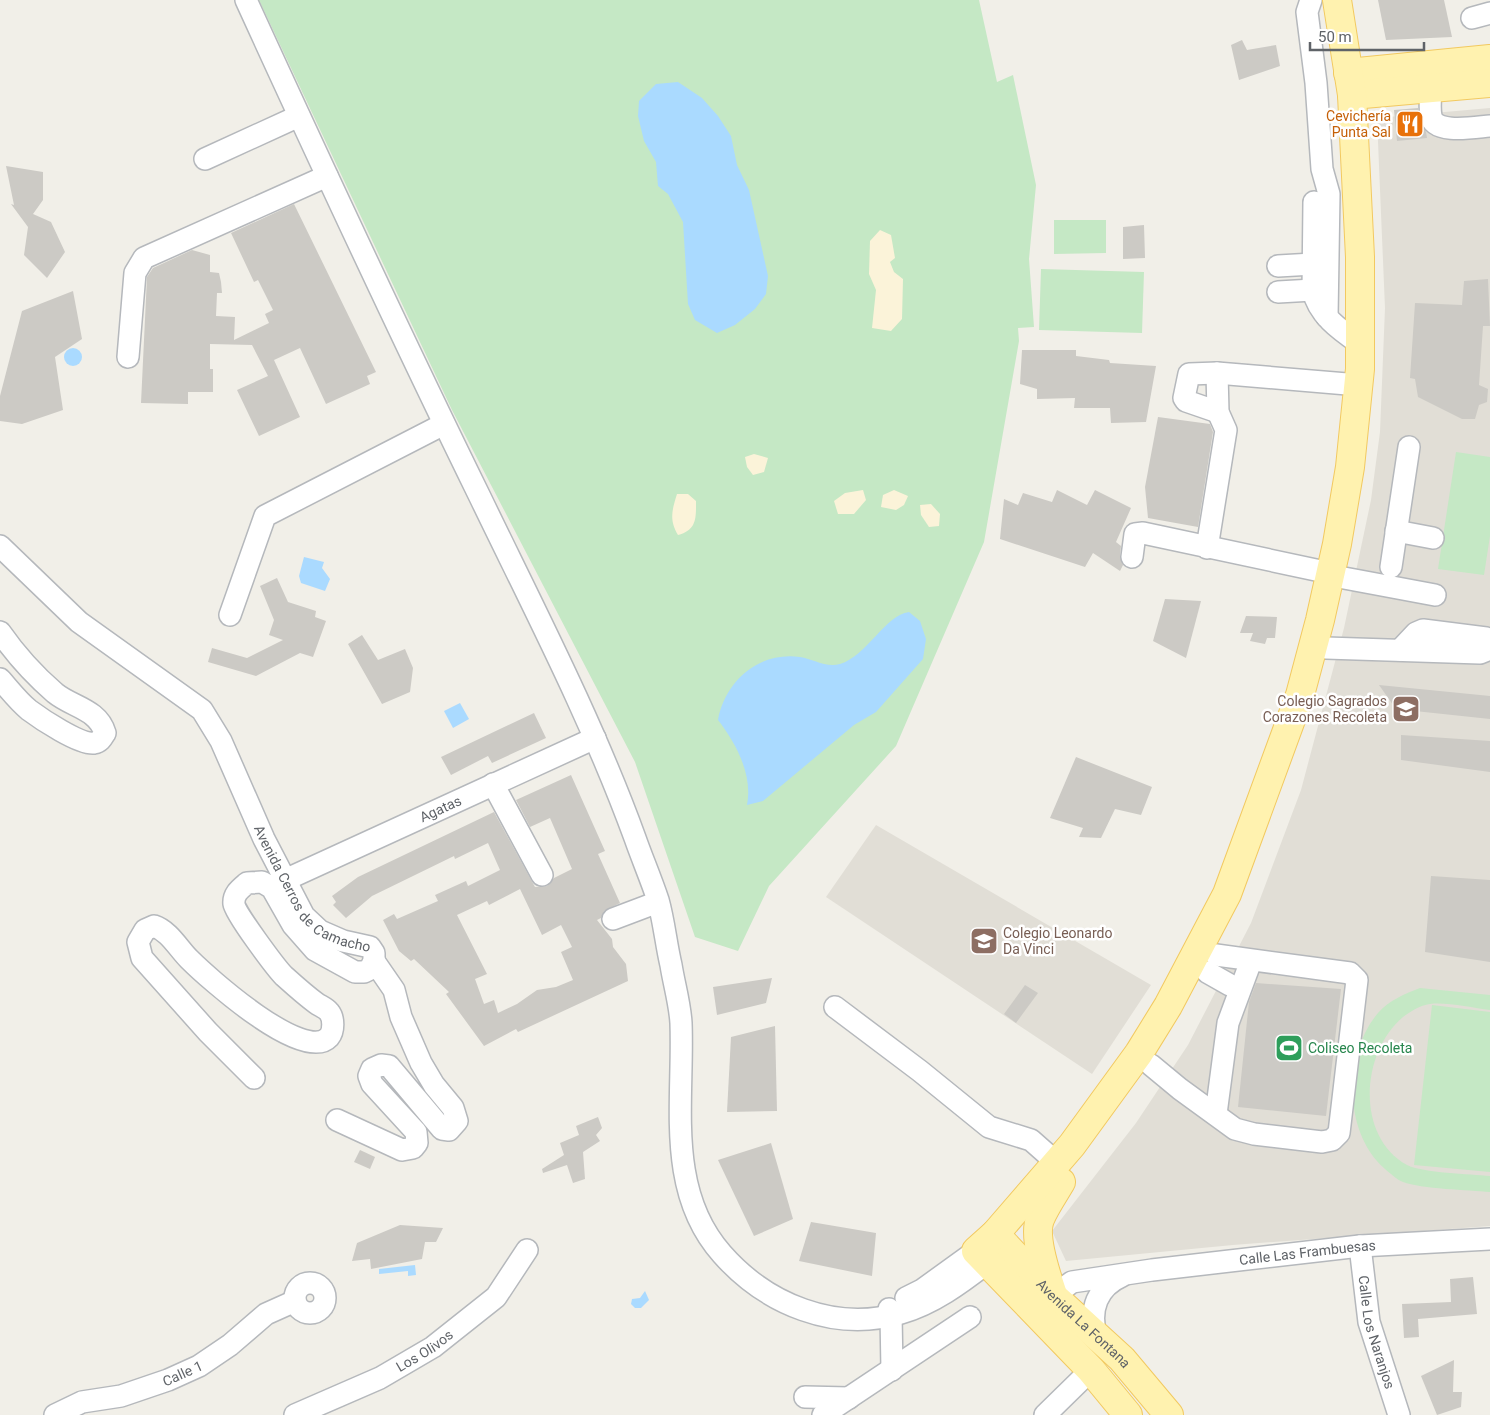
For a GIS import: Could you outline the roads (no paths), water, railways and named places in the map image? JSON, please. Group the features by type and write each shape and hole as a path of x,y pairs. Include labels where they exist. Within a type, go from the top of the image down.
{"main road":[{"path":"1053,1296 1046,1274 1038,1226 1040,1218 1059,1172 1139,1053 1168,1006 1227,894 1300,695 1337,575 1364,475 1378,369 1378,279 1357,83 1337,0"},
{"path":"991,1248 1059,1172 1122,1108 1151,1065 1226,978 1232,920 1288,775 1326,648 1337,575 1359,384 1360,257 1357,83 1353,0"},
{"path":"1427,80 1490,59"},
{"path":"1357,83 1427,80 1490,83"},
{"name":"Avenida La Fontana","path":"991,1248 1053,1296 1122,1359 1169,1415"},
{"name":"Avenida La Fontana","path":"991,1248 1128,1415"}],"street":[{"path":"246,0 444,424 595,738 624,807 658,902 681,1018 680,1124 683,1170 689,1196 708,1236 742,1274 787,1304 812,1314 839,1319 910,1310 945,1293 991,1248"},
{"path":"1311,0 1307,12 1316,83 1322,170 1328,194 1327,317"},
{"path":"1427,80 1431,118 1435,123 1449,128 1490,126"},
{"path":"1316,83 1357,83"},
{"path":"205,159 299,116"},
{"path":"1322,170 1314,204 1313,290 1315,301 1340,330 1360,344"},
{"path":"128,357 135,274 144,258 327,176"},
{"path":"1278,266 1313,264"},
{"path":"1278,292 1313,290"},
{"path":"1218,412 1193,405 1184,398 1190,374 1217,374 1359,384"},
{"path":"1208,548 1226,430 1218,412 1217,374"},
{"path":"230,615 265,516 444,424"},
{"path":"1391,567 1409,447"},
{"path":"1396,531 1432,538"},
{"path":"1132,558 1135,534 1143,533 1435,596"},
{"name":"Avenida Cerros de Camacho","path":"0,546 79,622 202,710 221,741 264,840 304,916 320,930 343,941 370,947 374,953 374,961 370,969 364,972 355,972 315,950 293,925 272,888 262,882 247,882 236,892 234,905 240,918 283,974 329,1012 333,1028 329,1036 322,1041 312,1042 302,1040 274,1027 237,1002 189,959 161,928 154,926 145,930 138,942 142,958 208,1032 254,1078"},
{"path":"1400,650 1416,633 1423,630 1486,638 1490,641"},
{"path":"0,632 21,662 57,694 83,707 98,719 105,733 100,740 94,743 87,742 60,730 28,709 0,679"},
{"path":"1326,648 1480,653 1490,649"},
{"name":"Agatas","path":"285,880 595,738"},
{"path":"493,784 542,875"},
{"path":"613,919 658,902"},
{"path":"337,1120 402,1150 413,1148 417,1143 416,1132 372,1084 369,1076 372,1069 381,1065 389,1066 442,1129 449,1130 457,1121 453,1108 434,1085 421,1063 401,1017 394,990 374,961"},
{"path":"1151,1065 1180,1089 1235,1129 1254,1134 1322,1142 1332,1140 1338,1133 1341,1124 1357,980 1350,973 1251,961 1226,978"},
{"path":"1226,978 1251,961"},
{"path":"1216,1114 1228,1023 1226,978"},
{"path":"836,1007 920,1070 989,1127 1031,1140 1059,1172"},
{"name":"Calle Las Frambuesas","path":"1053,1296 1072,1282 1360,1246 1490,1239"},
{"name":"Calle Los Naranjos","path":"1360,1246 1369,1322 1399,1415"},
{"name":"Los Olivos","path":"295,1415 380,1378 432,1347 496,1297 527,1250"},
{"name":"Calle Las Frambuesas","path":"1096,1335 1093,1316 1097,1298 1104,1288 1126,1275"},
{"name":"Calle 1","path":"55,1415 82,1402 121,1396 168,1380 199,1366 230,1345 266,1314 294,1301"},
{"path":"885,1314 892,1370"},
{"path":"823,1415 970,1317"},
{"path":"1045,1415 1091,1370"},
{"path":"805,1398 849,1398"}],"water":[{"path":"678,82 702,98 718,116 731,136 737,165 749,190 768,276 766,294 755,309 735,325 717,333 695,320 688,304 683,222 668,194 658,186 656,162 644,141 638,116 639,101 656,84"},
{"path":"69,348 77,348 82,353 80,364 69,366 64,361 64,353"},
{"path":"304,557 324,562 322,568 330,579 325,591 301,583 299,576"},
{"path":"909,612 920,621 926,639 923,659 876,712 854,725 763,801 747,805 748,782 745,771 737,749 718,720 728,693 736,681 758,664 785,656 800,657 830,665 840,664 850,660 859,653 892,620"},
{"path":"460,703 469,719 453,728 444,711"},
{"path":"415,1265 416,1275 408,1276 408,1271 379,1274 379,1269"},
{"path":"645,1291 649,1300 641,1308 635,1308 631,1304 632,1299 640,1298"}],"place":[{"name":"Cevichería Punta Sal","path":"1410,124"},
{"name":"Colegio Sagrados Corazones Recoleta","path":"1406,709"},
{"name":"Colegio Leonardo Da Vinci","path":"984,941"},
{"name":"Coliseo Recoleta","path":"1289,1048"}]}
